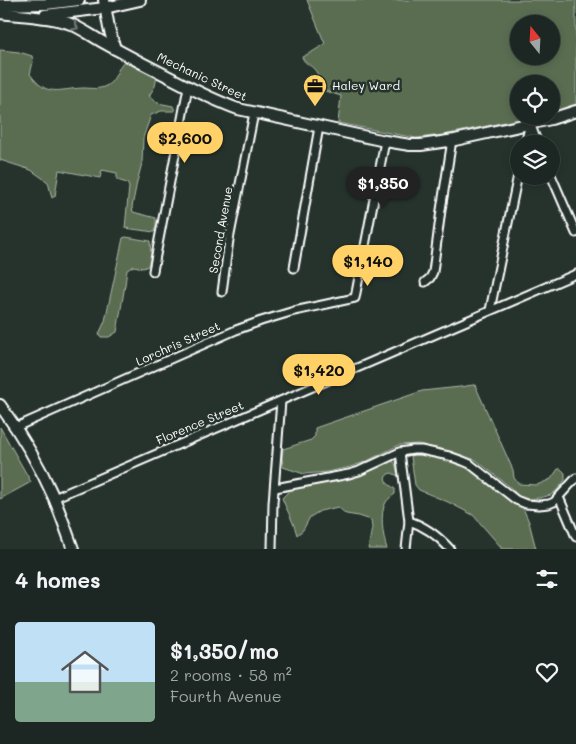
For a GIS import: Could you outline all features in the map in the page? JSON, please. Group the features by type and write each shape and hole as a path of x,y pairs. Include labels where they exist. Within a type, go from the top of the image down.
{"main road":[{"path":"0,5 46,4 78,0"},
{"path":"31,15 51,14 104,4 140,0"},
{"path":"104,4 115,49"},
{"name":"Mechanic Street","path":"0,13 31,15 66,23 223,104 254,113 319,127 385,141 421,145 521,125"},
{"name":"Mechanic Street","path":"560,116 576,111"},
{"path":"0,405 16,427 54,498 73,549"}],"street":[{"path":"153,271 188,87"},
{"name":"Second Avenue","path":"222,292 229,240 254,113"},
{"path":"294,268 319,127"},
{"path":"425,282 433,272 452,140"},
{"name":"Lorchris Street","path":"16,427 253,324 294,311 355,298 385,141"},
{"path":"490,310 516,185"},
{"path":"555,185 576,233"},
{"name":"Florence Street","path":"54,498 576,274"},
{"path":"272,549 280,401"},
{"path":"275,488 360,471 400,452 413,450 449,456 470,464 516,500 526,504 539,505 554,502 576,478"},
{"path":"400,452 409,521 406,549"},
{"path":"559,497 576,536"},
{"path":"409,521 419,524 434,534 450,549"}],"green space":[{"path":"307,0 576,0 576,105 560,110 560,75 510,75 510,121 444,135 416,138 338,123 341,96 322,90 317,73 302,57 325,44"},
{"path":"0,50 19,52 32,56 33,62 30,74 36,82 48,89 103,87 112,81 124,61 157,77 155,86 149,96 158,103 173,106 175,111 161,111 151,115 143,138 142,163 132,207 133,212 156,218 154,232 125,228 129,187 127,183 117,180 117,173 102,170 100,178 59,170 55,196 52,198 48,182 31,170 0,160"},
{"path":"123,238 150,241 151,254 148,266 143,268 134,266 127,270 117,332 109,337 101,337 99,334 105,321"},
{"path":"475,385 513,470 514,478 519,484 537,485 551,479 558,469 565,473 565,480 551,495 528,499 518,496 510,487 476,460 418,444 399,445 365,462 327,472 304,474 283,467 283,449 311,440 315,436 315,428 422,391"},
{"path":"0,427 31,482 0,499"},
{"path":"421,453 452,459 465,465 523,508 536,549 501,549 473,515 419,490 415,485 411,457 414,454"},
{"path":"391,459 395,464 398,476 392,473 388,474 385,478 387,483 395,489 395,494 386,502 382,519 387,549 368,549 372,528 371,520 346,514 338,507 320,511 310,517 303,530 297,535 282,498 290,490 354,476"}],"place":[{"name":"Haley Ward","path":"315,107"}]}
